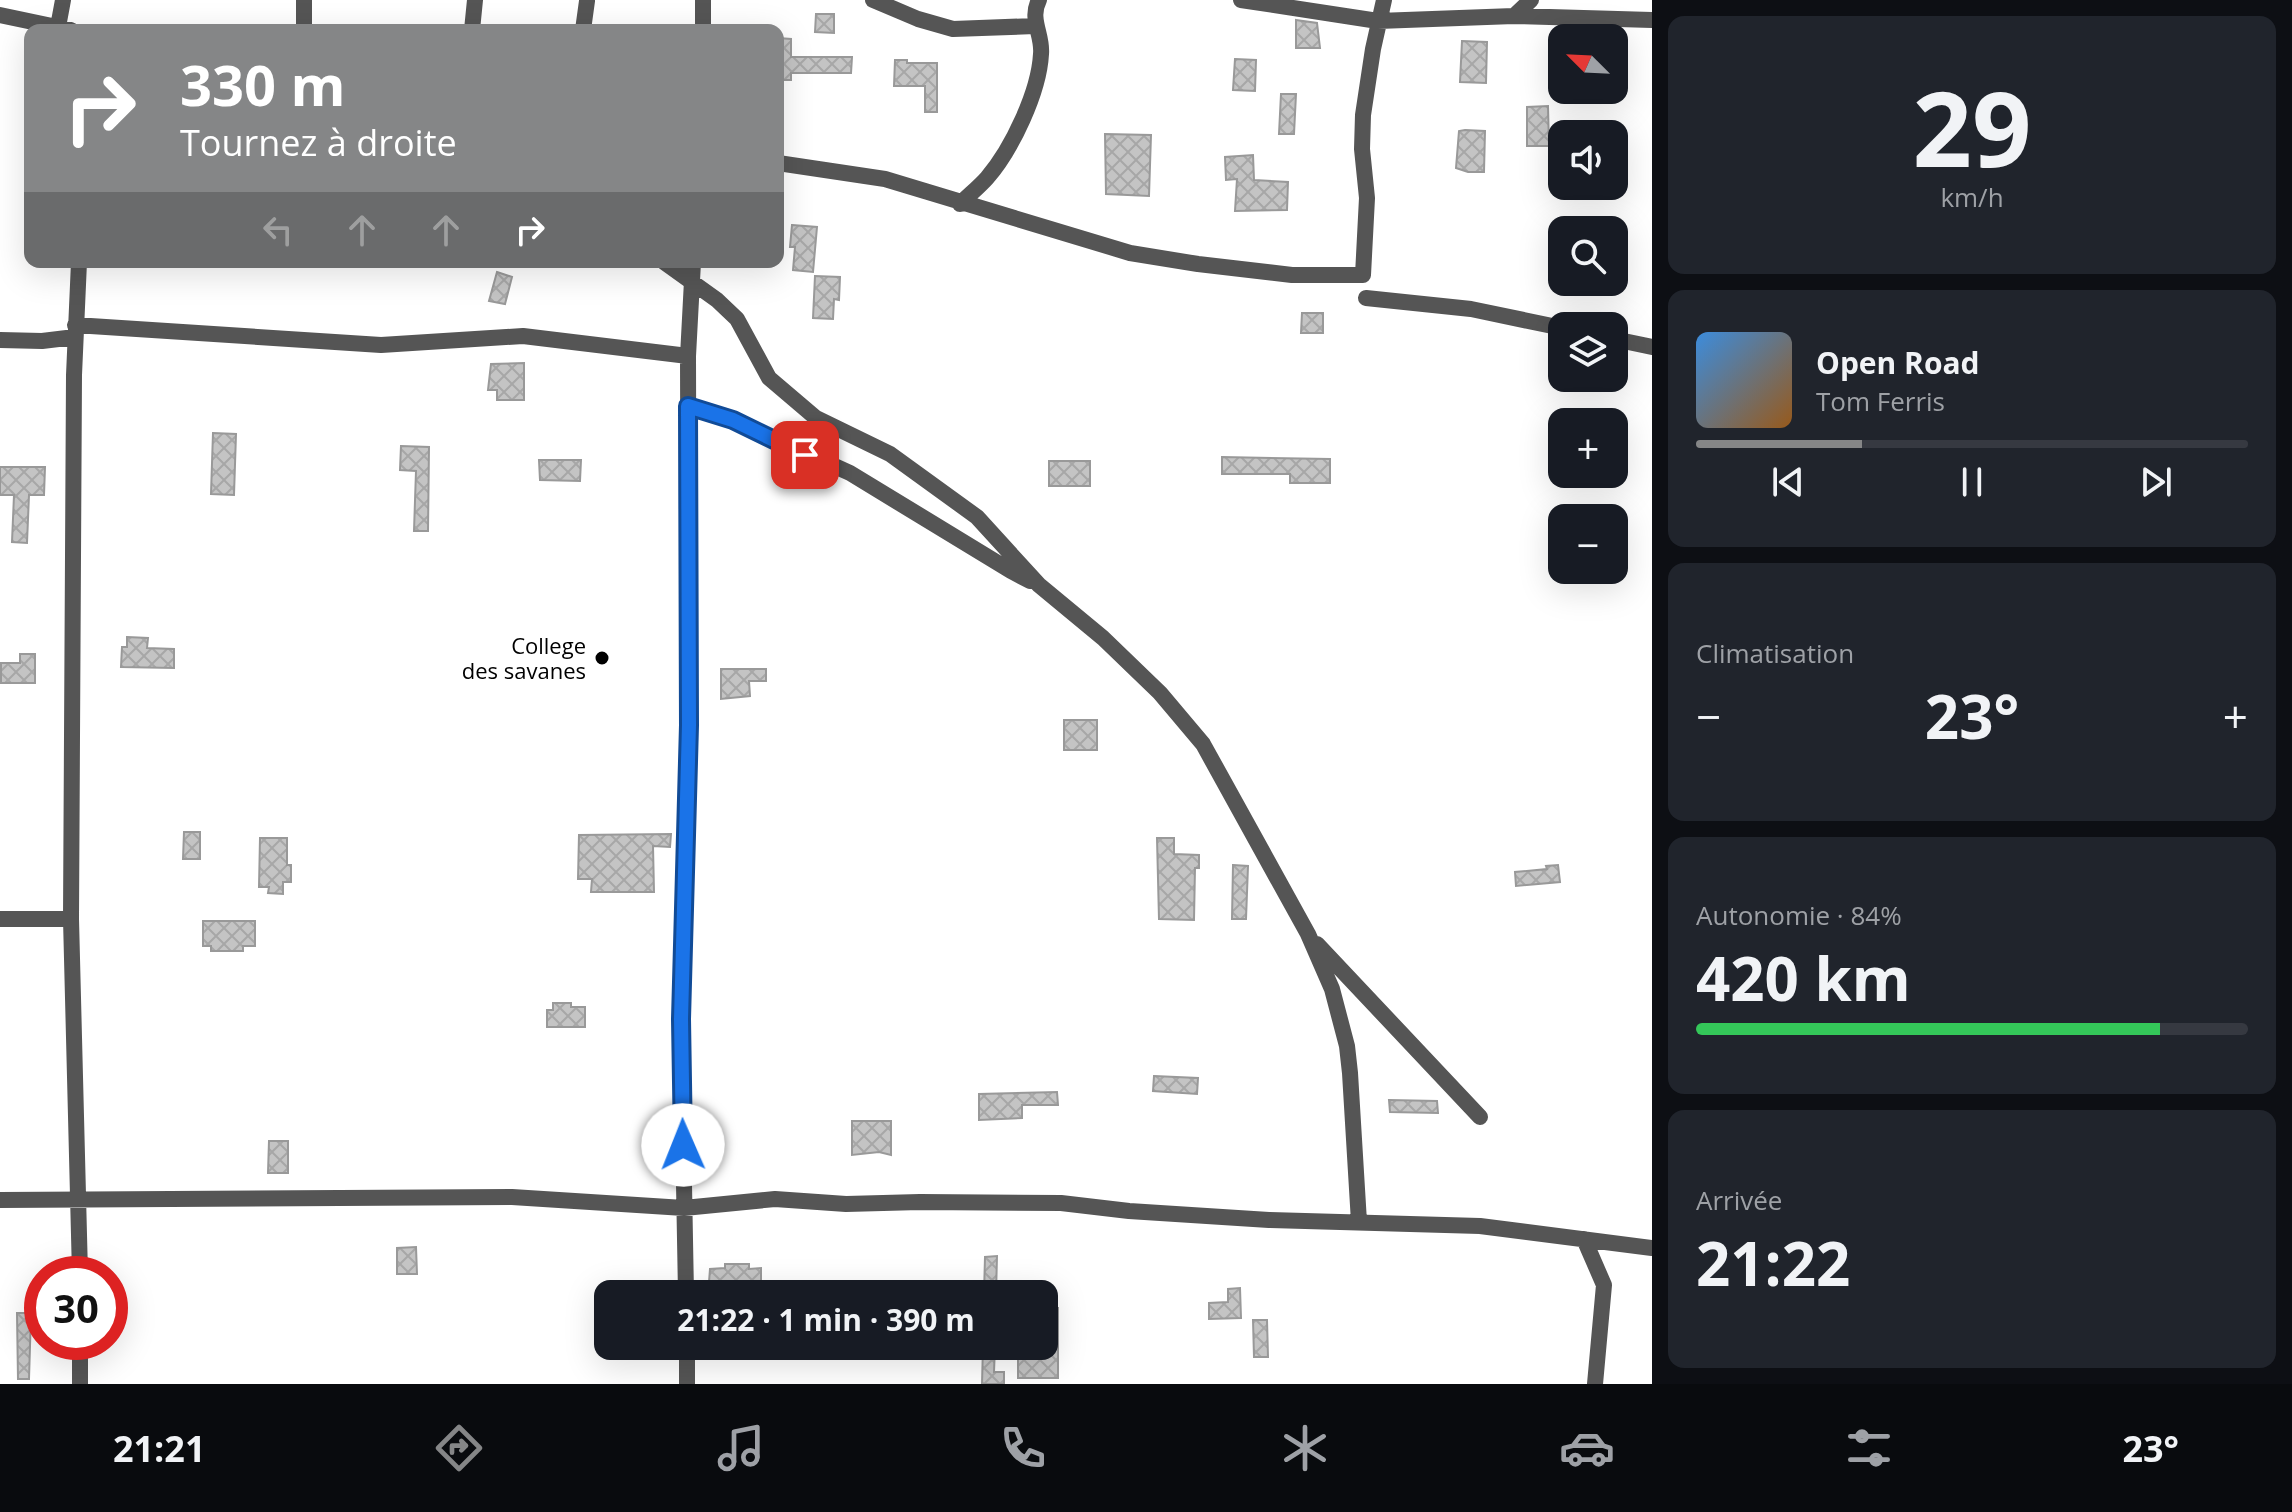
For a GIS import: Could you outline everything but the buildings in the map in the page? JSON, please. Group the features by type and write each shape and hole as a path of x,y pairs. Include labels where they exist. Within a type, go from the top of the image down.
{"street":[{"path":"63,0 65,24"},
{"path":"304,0 304,24"},
{"path":"473,24 475,0"},
{"path":"703,0 703,24"},
{"path":"873,0 918,19 953,29 1035,26"},
{"path":"960,204 988,177 1016,134 1039,75 1042,50 1035,26 1035,8 1039,0"},
{"path":"1241,0 1378,21 1514,16 1652,20"},
{"path":"784,164 885,179 1130,253 1292,275 1363,275 1367,198 1362,149 1363,115 1384,0"},
{"path":"1514,16 1531,0"},
{"path":"584,24 587,1"},
{"path":"0,15 42,24"},
{"path":"79,268 75,331 71,919 80,1256"},
{"path":"672,268 717,300 737,319 769,378 816,418 890,454 977,517 1039,585 1103,638 1160,693 1203,744 1308,934 1332,989 1347,1046 1354,1110 1359,1222"},
{"path":"686,1280 681,1019 689,725 688,356 693,268"},
{"path":"1366,298 1471,309 1548,325"},
{"path":"0,340 42,341 75,331 381,345 523,336 688,356"},
{"path":"1628,342 1652,347"},
{"path":"688,406 733,420 850,473 1039,585"},
{"path":"0,919 71,919"},
{"path":"1308,934 1480,1117"},
{"path":"0,1200 512,1197 684,1208 775,1199 846,1204 1061,1203 1129,1211 1269,1220 1480,1226 1652,1248"},
{"path":"1584,1239 1604,1285 1595,1384"},
{"path":"80,1360 80,1384"},
{"path":"687,1360 687,1384"}],"place":[{"name":"College des savanes","path":"602,658"}],"route":[{"path":"683,1145 681,1019 689,725 688,406 733,420 805,455"}]}
